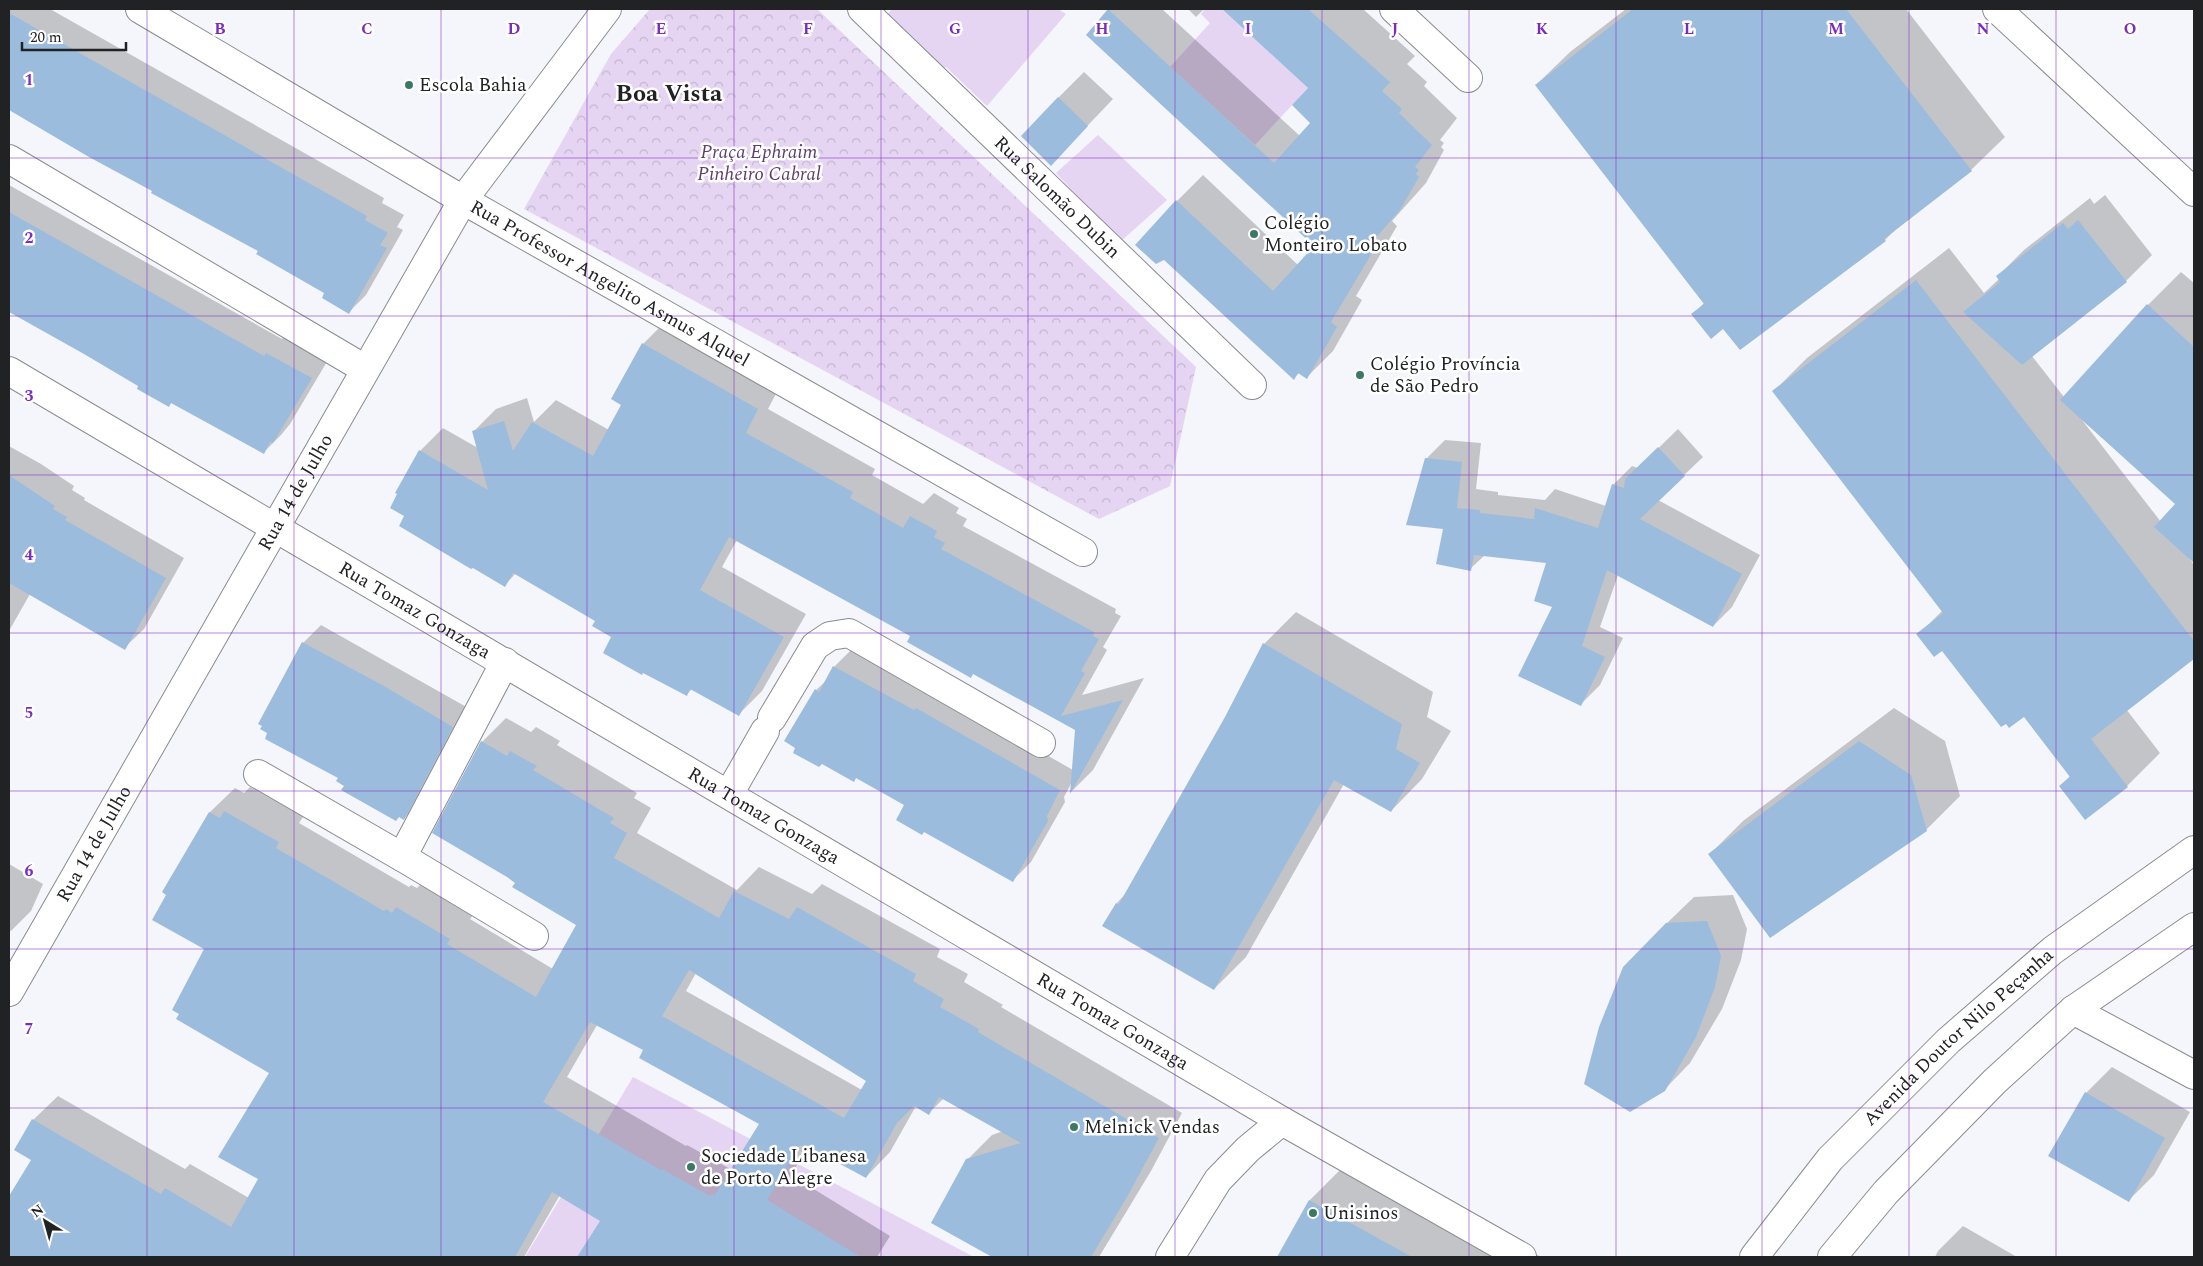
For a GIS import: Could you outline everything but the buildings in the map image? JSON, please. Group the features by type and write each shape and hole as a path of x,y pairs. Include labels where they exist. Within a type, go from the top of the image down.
{"street":[{"name":"Rua Professor Angelito Asmus Alquel","path":"140,9 463,200 1082,552"},
{"name":"Rua 14 de Julho","path":"9,992 463,200 607,9"},
{"name":"Rua Salomão Dubin","path":"862,9 1252,385"},
{"path":"1394,9 1468,78"},
{"path":"1998,9 2194,192"},
{"path":"9,159 365,370"},
{"name":"Rua Tomaz Gonzaga","path":"9,372 505,662 1282,1121 1522,1257"},
{"path":"729,794 815,646 830,636 849,633 1041,743"},
{"path":"402,857 505,662"},
{"path":"258,774 534,936"},
{"name":"Avenida Doutor Nilo Peçanha","path":"1754,1257 1830,1159 1948,1041 2053,950 2194,850"},
{"path":"1832,1257 1886,1192 1995,1081 2073,1010 2194,927"},
{"path":"2073,1010 2194,1075"},
{"path":"1170,1257 1218,1180 1248,1149 1282,1121"}],"green space":[{"name":"Praça Ephraim Pinheiro Cabral","path":"650,9 817,9 1196,367 1170,486 1099,519 524,209 611,54"},
{"path":"892,9 1058,9 1066,14 987,106 946,67 942,71 885,17"},
{"path":"1205,9 1222,9 1308,88 1255,145 1170,67 1210,23 1201,14"},
{"path":"1098,135 1167,200 1120,242 1056,173"},
{"name":"Sociedade Libanesa de Porto Alegre","path":"633,1077 974,1257 525,1257"}],"place":[{"name":"Escola Bahia","path":"409,85"},
{"name":"Colégio Monteiro Lobato","path":"1254,234"},
{"name":"Colégio Província de São Pedro","path":"1360,375"},
{"name":"Melnick Vendas","path":"1074,1127"},
{"name":"Sociedade Libanesa de Porto Alegre","path":"691,1167"},
{"name":"Unisinos","path":"1313,1213"}],"district":[{"name":"Boa Vista","path":"669,94"}]}
